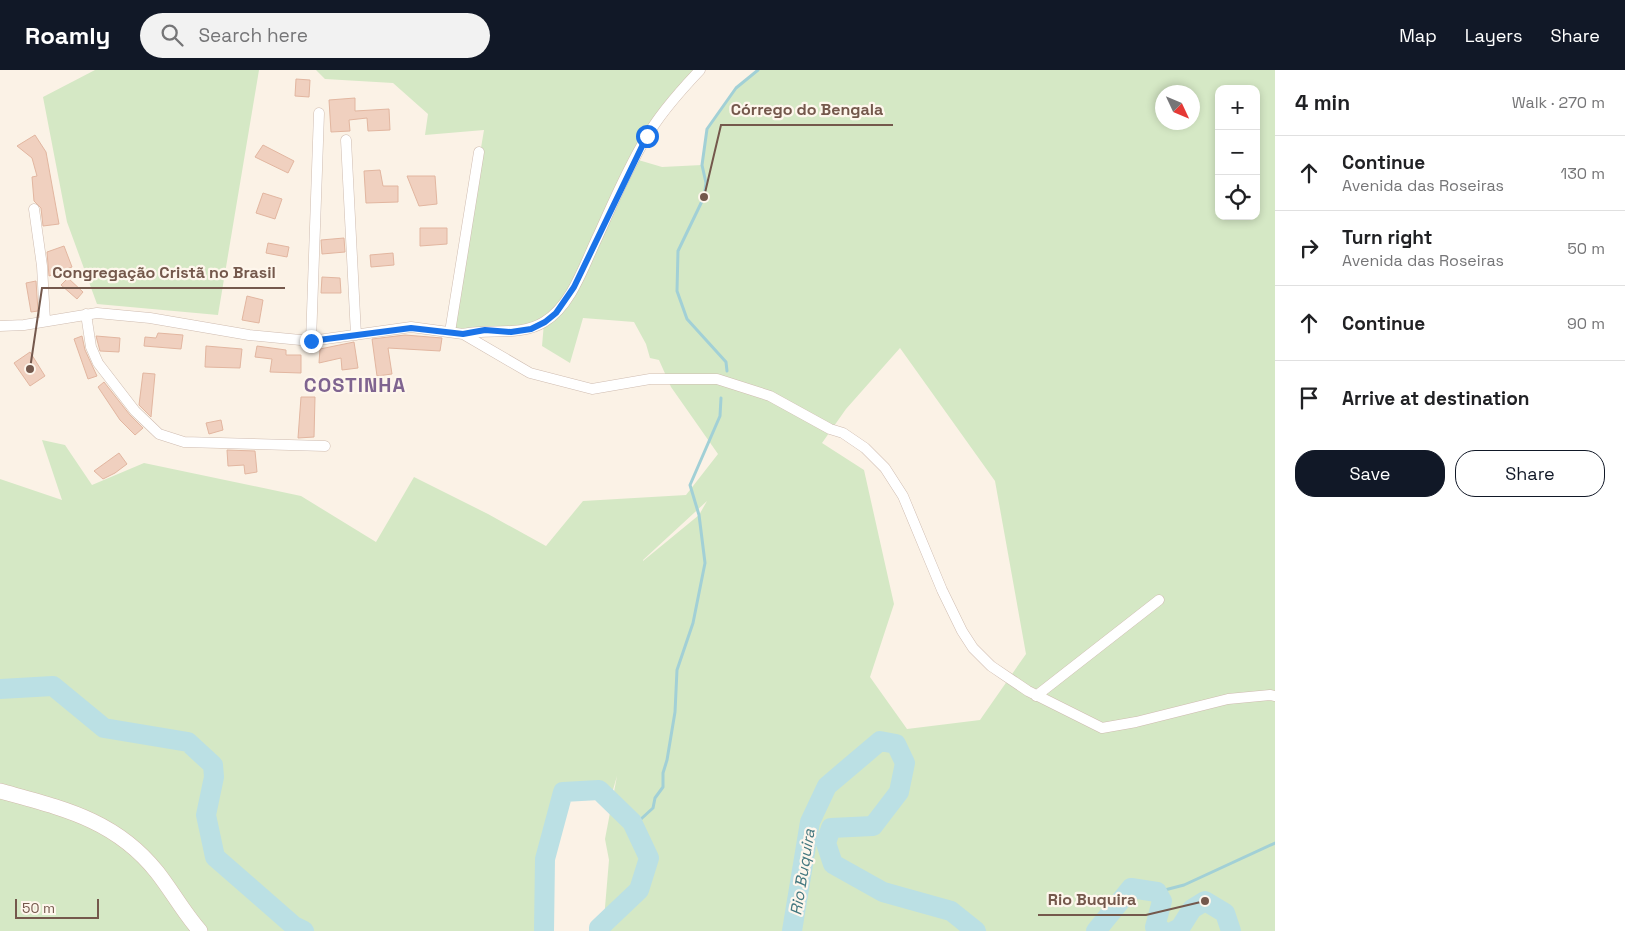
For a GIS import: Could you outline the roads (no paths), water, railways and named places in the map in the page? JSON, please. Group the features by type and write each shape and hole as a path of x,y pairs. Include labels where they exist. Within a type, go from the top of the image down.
{"main road":[{"path":"0,792 69,810 99,823 124,839 156,871 200,931"}],"street":[{"path":"0,326 97,313 150,318 249,335 311,341 411,328 463,334 485,330 511,332 531,329 545,322 556,313 574,287 647,136 685,86 700,70"},
{"path":"311,341 319,113"},
{"path":"346,140 356,335"},
{"path":"450,332 479,152"},
{"path":"34,209 42,266 45,321"},
{"path":"86,314 92,347 98,363 135,411 159,434 184,442 325,446"},
{"path":"463,334 530,373 554,381 592,389 650,379 717,379 770,396 830,429 844,433 865,448 885,468 903,496 942,590 973,648 991,666 1036,696 1102,728 1136,722 1228,699 1275,696"},
{"path":"1036,696 1159,600"}],"waterway":[{"path":"727,371 726,362 687,319 677,291 678,251 704,197 706,183 702,165 707,129 736,88 758,70"},
{"path":"632,822 641,819 653,808 655,798 663,787 663,773 675,712 677,670 693,623 705,563 699,515 690,485 720,416 721,398"},
{"name":"Rio Buquira","path":"0,689 53,686 104,728 188,742 213,765 214,777 206,815 215,857 294,926 304,931"},
{"name":"Rio Buquira","path":"792,931 810,822 827,786 880,741 896,744 905,763 899,792 873,826 831,828 826,843 833,864 883,892 951,911 976,931"},
{"name":"Rio Buquira","path":"544,931 545,859 563,792 599,790 632,822 649,858 639,890 599,928 599,931"},
{"path":"1157,892 1184,885 1275,843"},
{"name":"Rio Buquira","path":"1096,931 1131,888 1157,892 1162,901 1155,927 1163,931"},
{"name":"Rio Buquira","path":"1174,931 1180,928 1192,909 1205,901 1225,913 1231,931"}],"place":[{"name":"Córrego do Bengala","path":"704,197"},
{"name":"Congregação Cristã no Brasil","path":"30,369"},
{"name":"Rio Buquira","path":"1205,901"}],"district":[{"name":"COSTINHA","path":"355,385"}]}
